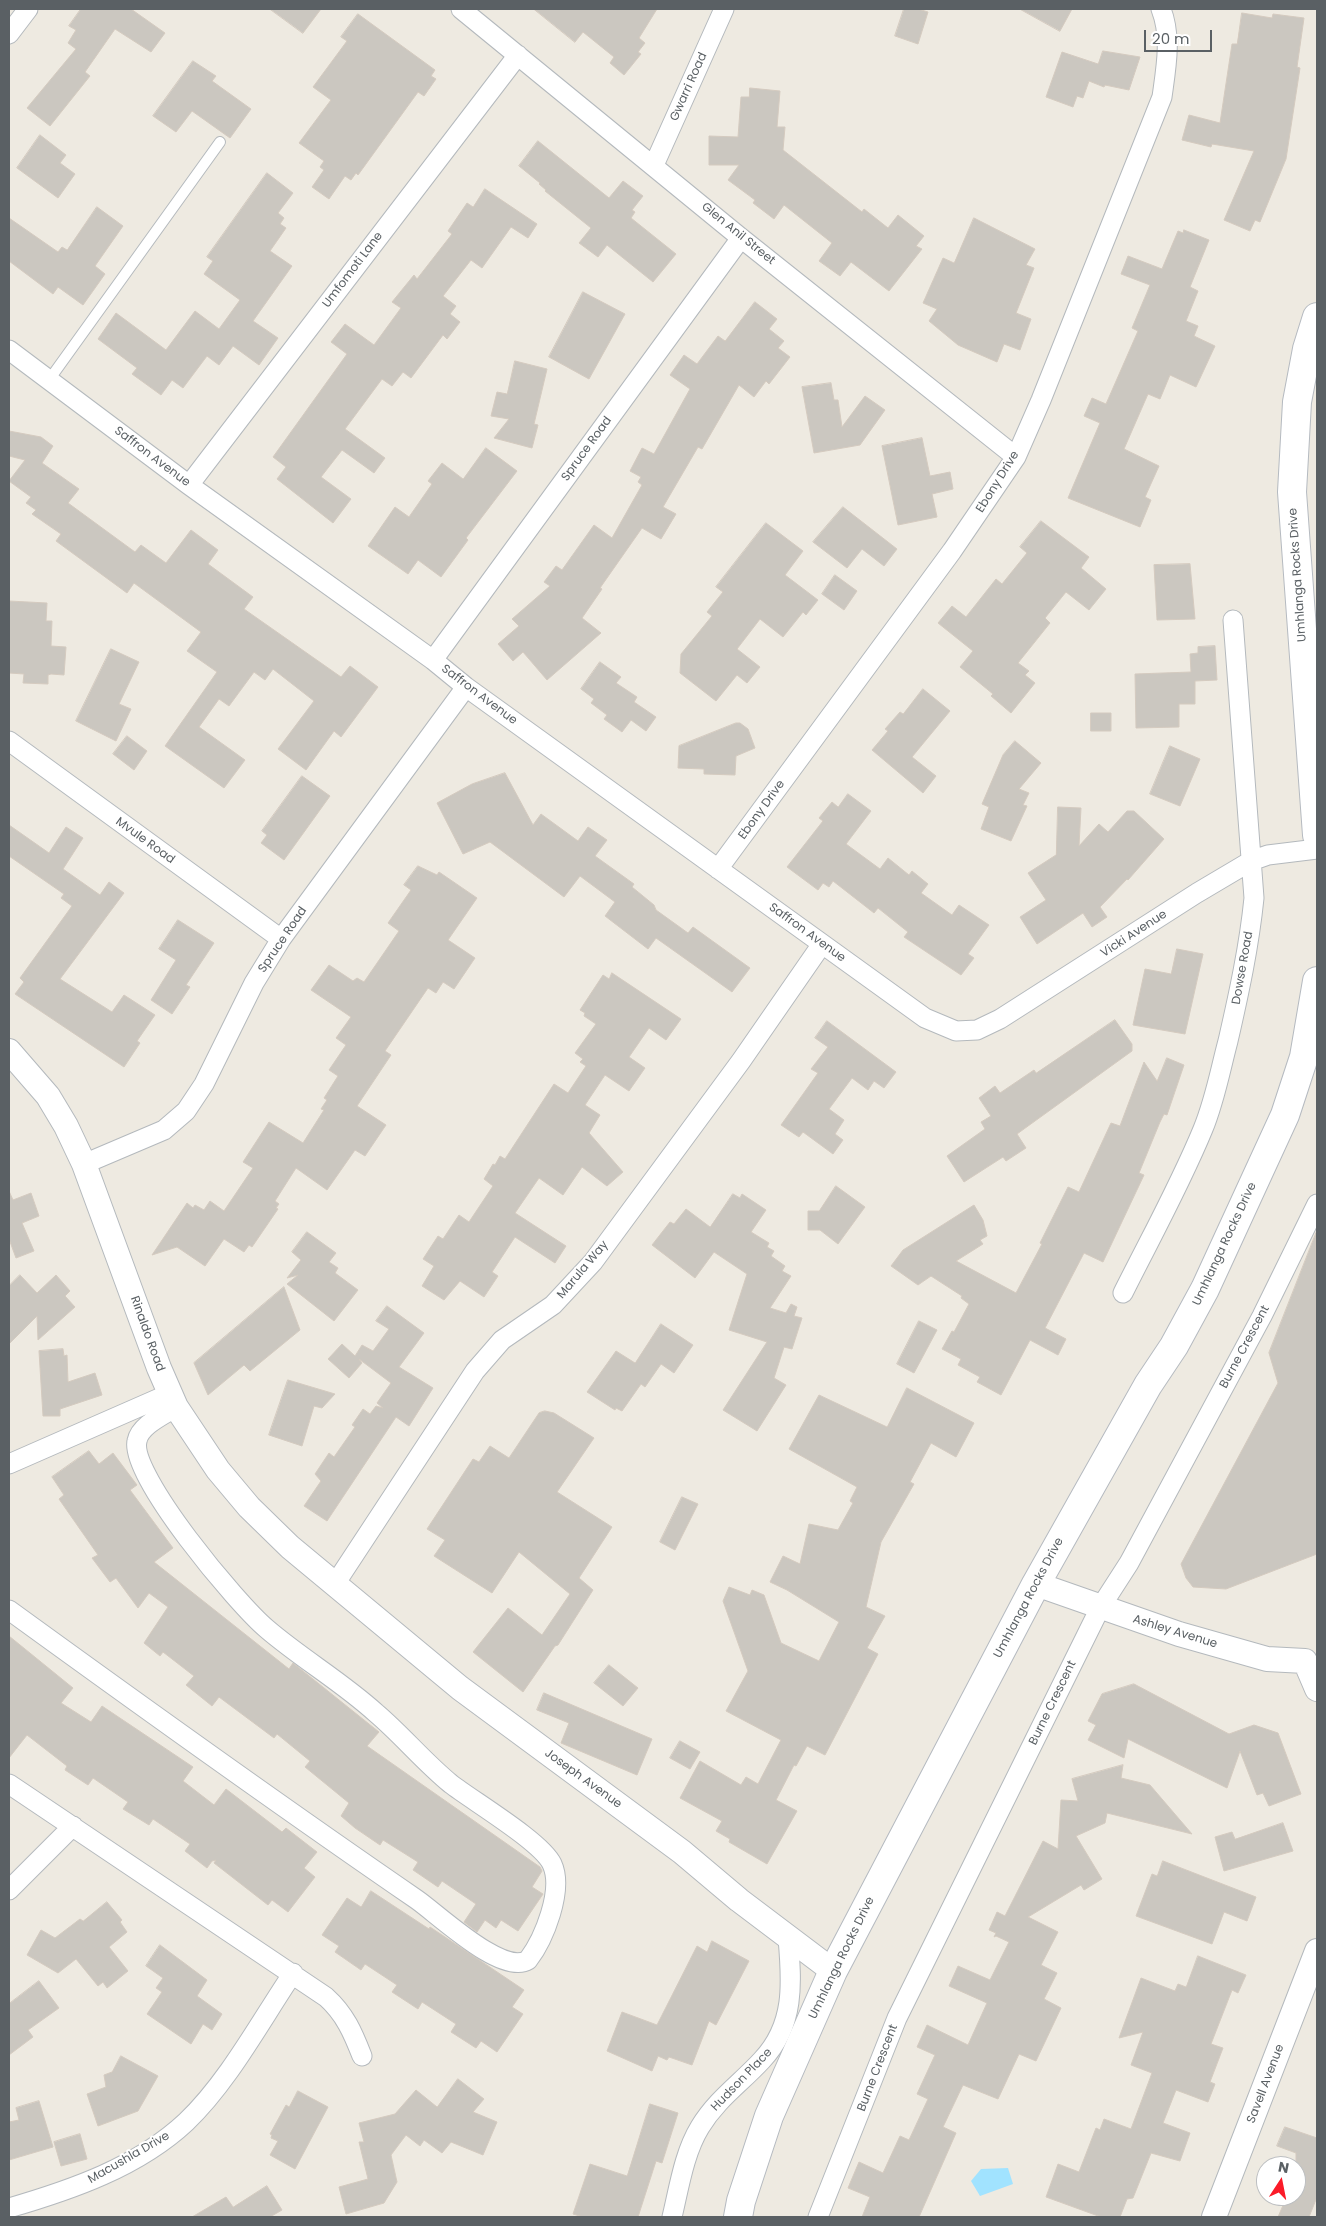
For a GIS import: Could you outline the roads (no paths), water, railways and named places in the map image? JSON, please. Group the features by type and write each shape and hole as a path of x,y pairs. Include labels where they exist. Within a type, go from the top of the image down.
{"main road":[{"name":"Umhlanga Rocks Drive","path":"1317,317 1307,349 1297,402 1292,492 1317,835"},
{"name":"Umhlanga Rocks Drive","path":"738,2217 741,2201 769,2116 833,1971 1036,1584 1148,1385 1174,1346 1213,1271 1284,1115 1304,1057 1317,981"}],"street":[{"path":"9,34 28,9"},
{"name":"Glen Anil Street","path":"461,9 741,238 1016,457"},
{"name":"Gwarri Road","path":"654,165 724,9"},
{"name":"Ebony Drive","path":"718,869 952,551 1016,457 1045,391 1162,97 1167,63 1167,45 1161,9"},
{"name":"Umfomoti Lane","path":"189,485 518,56"},
{"name":"Spruce Road","path":"433,660 741,238"},
{"name":"Saffron Avenue","path":"9,350 189,485 433,660 466,687 822,944 925,1018 956,1031"},
{"name":"Dowse Road","path":"1122,1293 1183,1173 1214,1098 1250,939 1254,898 1233,620"},
{"name":"Spruce Road","path":"84,1164 164,1130 186,1111 204,1084 254,983 281,940 466,687"},
{"name":"Mvule Road","path":"9,741 281,940"},
{"name":"Vicki Avenue","path":"956,1031 977,1030 1000,1019 1197,893 1251,861 1268,855 1317,849"},
{"name":"Marula Way","path":"334,1584 475,1371 502,1340 553,1304 593,1262 741,1061 822,944"},
{"name":"Rinaldo Road","path":"9,1051 48,1096 66,1126 84,1164 159,1368 174,1400 218,1470 249,1507 290,1547 334,1584"},
{"name":"Burne Crescent","path":"818,2217 897,2018 1100,1608 1128,1563 1257,1325 1317,1204"},
{"path":"9,1464 174,1400"},
{"path":"9,1610 470,1940 504,1960 516,1964 528,1960 540,1940 555,1899 556,1873 552,1862 534,1844 451,1784 356,1695 266,1628 248,1612 196,1550 157,1491 136,1453 137,1438 141,1431 174,1400"},
{"name":"Joseph Avenue","path":"334,1584 460,1688 682,1852 788,1938 833,1971"},
{"name":"Ashley Avenue","path":"1036,1584 1178,1634 1267,1659 1311,1658"},
{"path":"1311,1658 1317,1689"},
{"path":"9,1784 293,1973 340,2009 362,2056"},
{"path":"9,1890 73,1826"},
{"name":"Hudson Place","path":"672,2217 686,2162 699,2128 726,2093 762,2060 772,2048 787,2020 792,1974 788,1938"},
{"name":"Savell Avenue","path":"1214,2217 1317,1951"},
{"name":"Macushla Drive","path":"9,2208 70,2190 136,2157 167,2138 205,2101 293,1973"}],"lane":[{"path":"49,380 220,142"}],"water":[{"path":"1008,2168 1013,2184 980,2196 971,2181 981,2169"}]}
